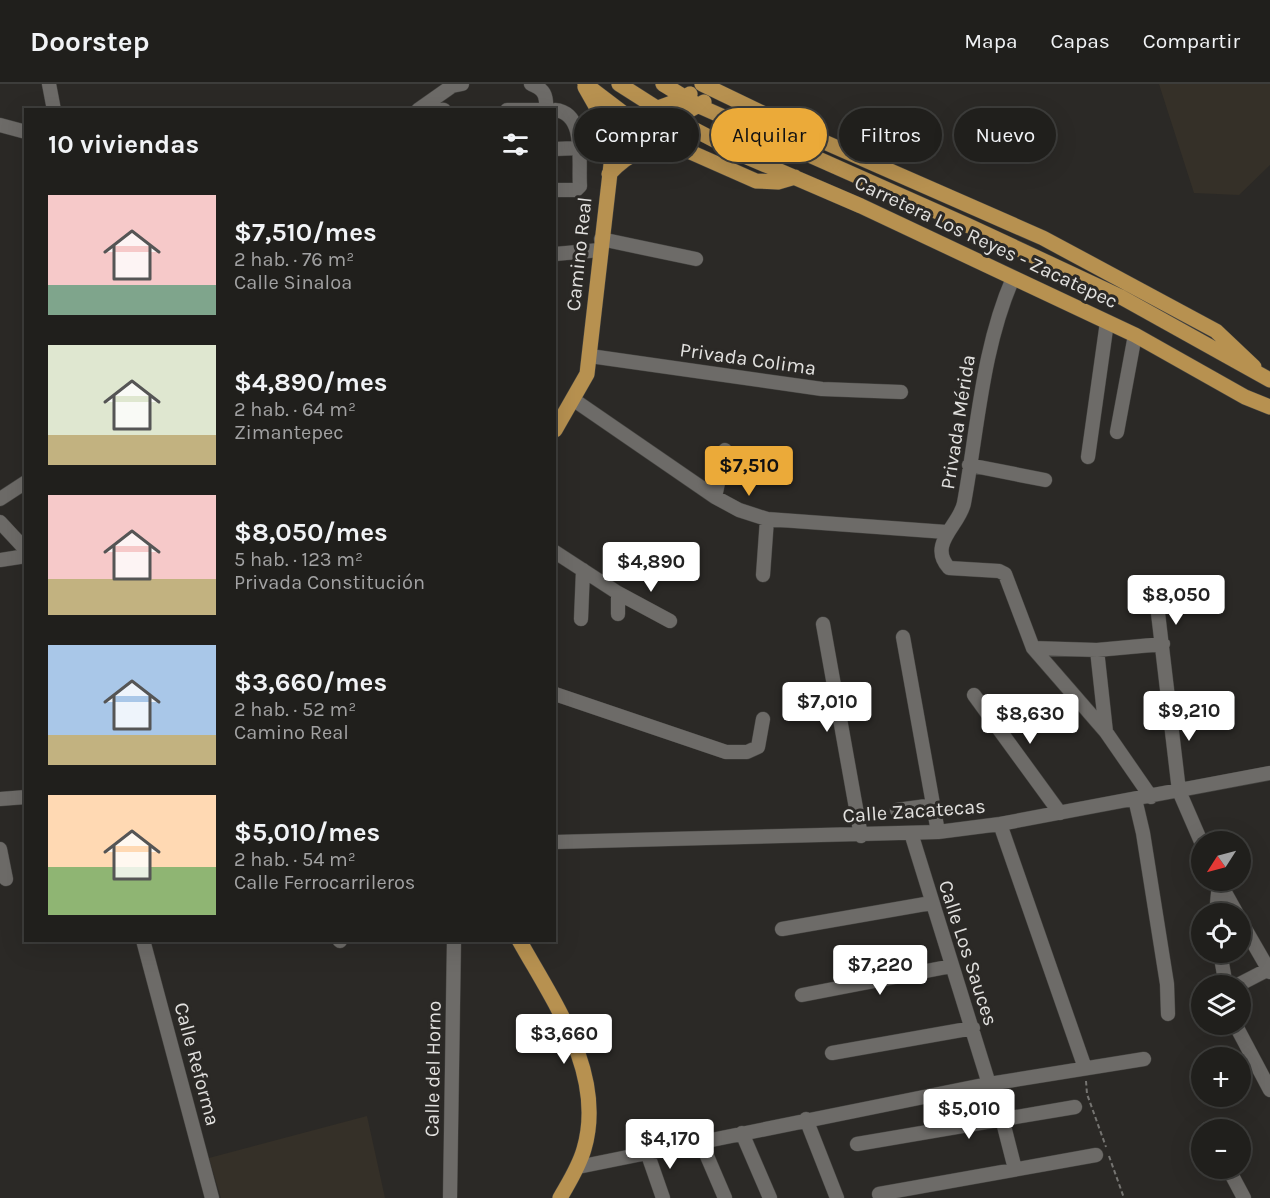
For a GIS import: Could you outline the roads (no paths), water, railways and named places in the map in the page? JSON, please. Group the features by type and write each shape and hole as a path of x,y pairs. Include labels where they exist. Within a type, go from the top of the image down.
{"main road":[{"path":"584,84 617,108"},
{"path":"584,84 595,108"},
{"name":"Carretera Los Reyes - Zacatepec","path":"619,84 657,108"},
{"name":"Carretera Los Reyes - Zacatepec","path":"663,84 699,105 1121,297 1266,378"},
{"path":"657,108 710,86 1043,238 1117,276 1216,331 1266,378"},
{"path":"694,108 699,105 710,86"},
{"name":"Carretera Los Reyes - Zacatepec","path":"699,131 1135,335 1245,397 1270,407"},
{"path":"699,156 756,181 778,182 795,177"},
{"name":"Camino Real","path":"556,428 587,374 611,162"},
{"path":"609,174 621,162"},
{"path":"520,942 573,1036 582,1068 587,1099 585,1146 578,1167 560,1198"}],"street":[{"path":"50,84 54,108"},
{"path":"422,107 452,86 462,84"},
{"path":"531,84 542,88 547,98 547,108"},
{"path":"556,110 564,111 574,121"},
{"path":"0,125 24,131"},
{"path":"556,149 574,147"},
{"path":"556,190 578,189 578,162"},
{"path":"556,254 601,245 696,259"},
{"name":"Privada Mérida","path":"1012,278 999,309 988,355 963,506 946,532 942,552 944,562 949,568 999,571 1005,574 1033,648"},
{"path":"1088,458 1107,322"},
{"path":"1117,432 1135,335"},
{"name":"Privada Colima","path":"590,356 822,389 901,392"},
{"path":"574,399 715,497 739,510 767,519 946,532"},
{"path":"715,497 725,450"},
{"path":"969,465 1045,480"},
{"path":"0,499 24,483"},
{"path":"763,575 767,519"},
{"path":"0,522 24,548"},
{"path":"556,553 618,593 670,621"},
{"path":"0,560 24,556"},
{"path":"581,619 583,570"},
{"path":"618,593 618,614"},
{"path":"1158,613 1179,791 1196,831"},
{"path":"824,624 861,836"},
{"path":"903,637 938,831"},
{"path":"1033,648 1097,650 1162,644"},
{"path":"1033,648 1106,732 1151,797"},
{"path":"1097,650 1106,732"},
{"path":"556,694 726,752 747,752 758,747 763,719"},
{"path":"974,695 1060,813"},
{"name":"Calle Zacatecas","path":"556,842 861,836 938,831 1000,824 1270,773"},
{"path":"0,800 24,796"},
{"path":"1135,799 1143,833 1167,984 1168,1014"},
{"path":"897,810 934,805"},
{"path":"1000,824 1085,1068"},
{"name":"Calle Los Sauces","path":"911,833 931,903 973,1028 997,1119 1015,1169"},
{"path":"0,849 6,879"},
{"path":"782,929 931,903"},
{"path":"1251,939 1269,971 1251,979"},
{"name":"Calle Reforma","path":"144,942 212,1198"},
{"name":"Calle del Horno","path":"450,1198 454,942"},
{"path":"802,994 952,966"},
{"path":"832,1053 973,1028"},
{"path":"1241,1035 1270,1090"},
{"path":"578,1167 806,1119 988,1084 1144,1059"},
{"path":"857,1144 1076,1107"},
{"path":"806,1119 837,1198"},
{"path":"742,1133 770,1198"},
{"path":"701,1142 725,1198"},
{"path":"647,1152 663,1198"},
{"path":"879,1194 1096,1155"},
{"path":"1234,1179 1244,1198"}]}
